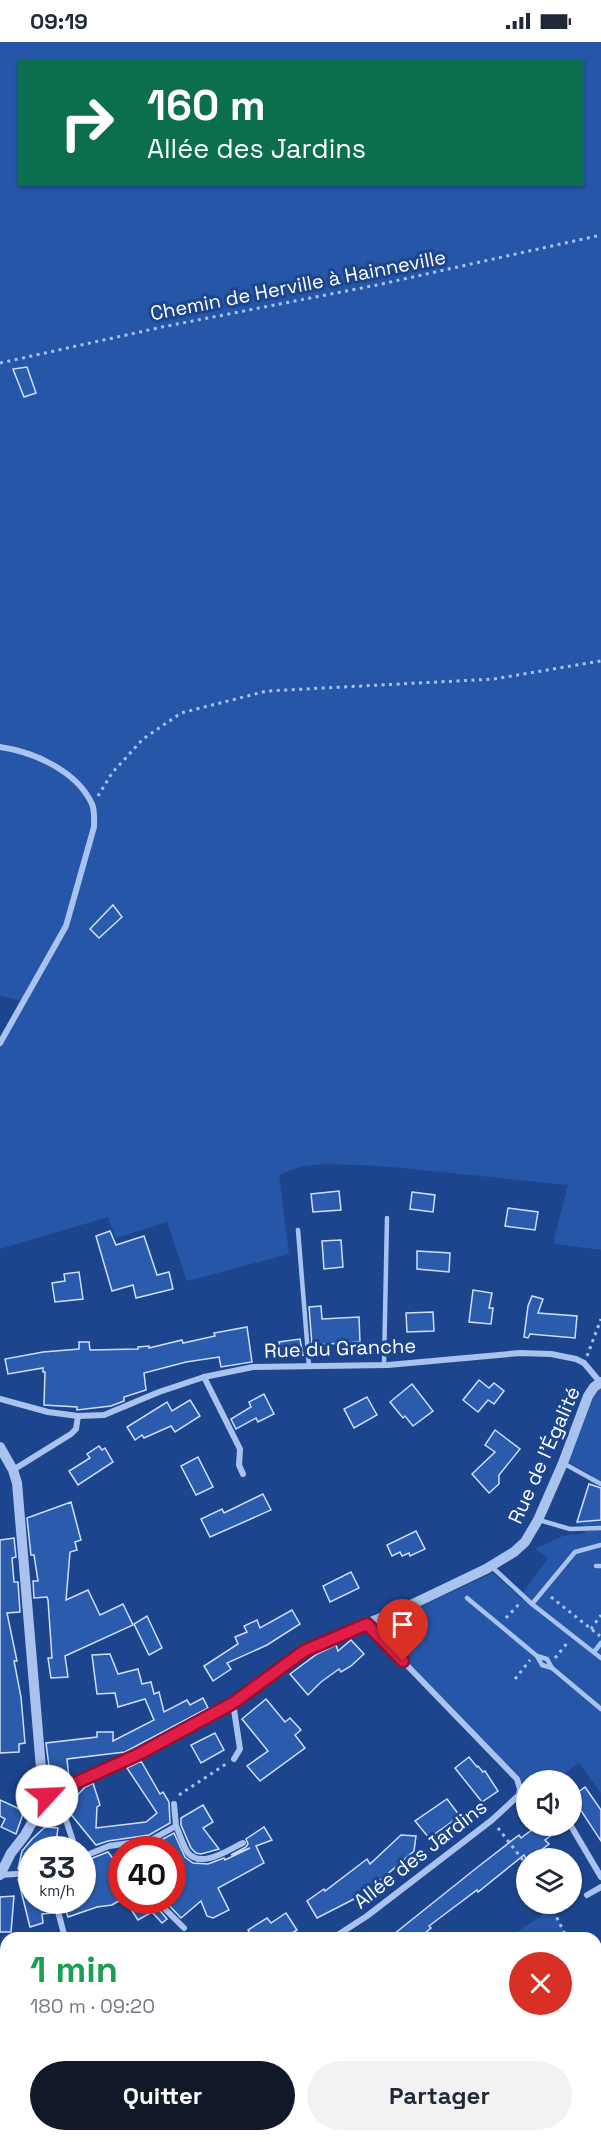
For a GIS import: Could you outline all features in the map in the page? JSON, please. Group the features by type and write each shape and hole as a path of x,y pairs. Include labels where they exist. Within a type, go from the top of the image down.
{"street":[{"path":"0,747 34,755 50,762 82,789 93,805 94,827 66,926 0,1043"},
{"name":"Rue du Granche","path":"0,1398 48,1412 78,1416 109,1414 159,1392 204,1377 253,1367 384,1365 520,1353 557,1355 584,1363"},
{"path":"584,1363 600,1382"},
{"path":"204,1377 240,1449 239,1465 243,1474"},
{"name":"Rue de l'Égalité","path":"47,1796 139,1754 233,1703 304,1651 491,1566 520,1548 538,1520 563,1463 588,1396 600,1382"},
{"path":"13,1470 71,1434 76,1429 78,1416"},
{"path":"0,1447 13,1470 17,1483 41,1768 47,1796 64,1814 71,1836"},
{"name":"Allée des Jardins","path":"367,1624 516,1778"},
{"path":"233,1703 240,1749 234,1759"},
{"path":"0,1875 47,1796"},
{"name":"Allée des Jardins","path":"342,1932 367,1916 516,1799"},
{"path":"174,1804 176,1826 187,1852 192,1856 201,1859 209,1858 243,1843"},
{"path":"158,1836 176,1826"},
{"path":"577,1836 601,1877"},
{"path":"0,1875 18,1874"},
{"path":"587,1895 601,1887"},
{"path":"58,1914 63,1932"},
{"path":"170,1914 184,1928"}],"lane":[{"path":"384,1365 387,1218"},
{"path":"298,1230 309,1366"},
{"path":"563,1463 601,1484"},
{"path":"538,1520 570,1530 601,1528"},
{"path":"532,1604 575,1551 601,1545"},
{"path":"491,1566 532,1604 601,1658"},
{"path":"467,1599 536,1655 542,1665 551,1665 601,1708"},
{"path":"594,1652 601,1643"}],"path":[{"name":"Chemin de Herville à Hainneville","path":"0,363 167,326 377,285 601,235"},
{"path":"93,805 112,773 143,739 181,713 267,690 494,679 601,661"},
{"path":"584,1363 601,1319"},
{"path":"543,1591 601,1637"},
{"path":"500,1625 521,1602"},
{"path":"591,1629 601,1615"},
{"path":"551,1665 573,1636"},
{"path":"515,1678 536,1655"},
{"path":"174,1804 177,1797 187,1789 234,1759"},
{"path":"492,1820 516,1851"},
{"path":"555,1914 564,1932"}],"shaded area":[{"path":"0,42 601,42 601,1250 556,1244 554,1239 568,1185 381,1166 321,1164 299,1167 279,1175 289,1254 187,1281 167,1222 116,1238 108,1217 0,1249 0,1043 24,1001 0,996"},
{"path":"601,1382 601,1793 579,1763 569,1770 516,1770 516,1781 367,1624 418,1601 423,1605 493,1573 523,1600 526,1595 523,1593 548,1558 535,1549 563,1536 585,1533 584,1525 576,1525 592,1475 564,1460 570,1442"},
{"path":"544,1914 556,1914 564,1932 517,1932"}],"building":[{"path":"27,367 36,393 24,397 13,369"},
{"path":"113,905 122,917 99,938 90,929"},
{"path":"339,1191 341,1210 313,1212 311,1194"},
{"path":"412,1192 435,1195 433,1212 410,1209"},
{"path":"508,1208 538,1212 535,1230 505,1226"},
{"path":"110,1231 116,1245 144,1236 157,1275 169,1272 173,1289 136,1298 133,1285 112,1291 96,1236"},
{"path":"341,1240 343,1267 324,1269 322,1241"},
{"path":"417,1251 450,1253 449,1272 417,1269"},
{"path":"79,1272 83,1299 55,1302 52,1283 65,1281 64,1274"},
{"path":"473,1290 492,1293 489,1308 493,1308 491,1324 469,1322"},
{"path":"532,1296 543,1299 538,1313 577,1316 575,1338 530,1334 528,1338 524,1337 528,1306"},
{"path":"321,1306 322,1319 359,1317 360,1342 312,1345 309,1307"},
{"path":"433,1312 434,1331 407,1332 406,1313"},
{"path":"247,1327 252,1362 221,1367 219,1357 186,1362 144,1373 146,1390 124,1397 124,1401 111,1406 77,1410 77,1407 44,1405 45,1372 43,1368 8,1374 5,1359 43,1352 79,1349 79,1342 89,1342 90,1350 138,1349 138,1347 149,1346 149,1348 182,1340 183,1343 215,1336 214,1333"},
{"path":"300,1339 303,1355 282,1358 279,1342"},
{"path":"479,1380 489,1388 494,1383 504,1391 494,1404 488,1400 478,1412 463,1400"},
{"path":"412,1384 433,1411 413,1426 390,1402"},
{"path":"264,1394 274,1414 258,1422 256,1418 236,1429 231,1419 251,1407 249,1402"},
{"path":"367,1397 377,1415 354,1428 344,1409"},
{"path":"190,1400 200,1416 175,1432 171,1426 144,1438 142,1435 135,1440 127,1427 167,1402 172,1411"},
{"path":"495,1430 520,1449 499,1475 499,1484 489,1493 472,1474 495,1452 485,1445"},
{"path":"99,1446 102,1450 105,1448 113,1462 78,1485 69,1471 90,1458 87,1454"},
{"path":"198,1457 213,1487 196,1495 181,1466"},
{"path":"589,1484 601,1488 601,1520 577,1522"},
{"path":"263,1494 271,1510 210,1537 201,1519 222,1509 224,1513"},
{"path":"71,1502 81,1540 75,1542 77,1550 70,1552 66,1600 88,1590 100,1615 123,1604 133,1625 65,1656 68,1677 51,1678 48,1658 52,1658 48,1600 47,1597 34,1598 33,1581 38,1581 34,1555 31,1555 27,1518"},
{"path":"416,1531 425,1549 410,1556 409,1553 402,1556 400,1552 392,1556 387,1545"},
{"path":"14,1538 16,1557 12,1558 14,1582 18,1582 20,1612 7,1613 17,1661 14,1661 21,1697 25,1743 19,1744 19,1752 0,1753 0,1540"},
{"path":"351,1572 359,1588 330,1602 323,1586"},
{"path":"292,1610 300,1624 267,1645 227,1663 231,1669 213,1681 204,1666 238,1644 235,1637 247,1632 244,1626 257,1620 260,1628"},
{"path":"147,1616 162,1648 149,1655 134,1624"},
{"path":"351,1640 364,1654 351,1666 341,1672 339,1669 321,1682 308,1695 290,1674 317,1654 336,1645 338,1651"},
{"path":"110,1654 118,1674 138,1669 142,1684 151,1682 154,1694 159,1692 164,1712 187,1700 190,1705 203,1698 208,1708 125,1752 67,1759 69,1778 50,1774 46,1743 97,1737 97,1732 113,1732 113,1741 154,1720 145,1699 118,1707 115,1693 97,1694 92,1655"},
{"path":"266,1699 285,1722 290,1718 301,1730 295,1735 305,1748 260,1781 247,1766 268,1751 242,1719"},
{"path":"215,1733 224,1750 201,1763 191,1745"},
{"path":"469,1757 477,1767 485,1771 498,1791 482,1802 455,1768"},
{"path":"141,1761 160,1794 163,1792 169,1802 170,1823 149,1835 108,1836 108,1841 96,1845 96,1836 89,1836 68,1810 70,1808 68,1805 85,1787 93,1783 100,1805 97,1807 96,1828 146,1822 157,1813 127,1768"},
{"path":"585,1787 601,1810 601,1841 582,1812 582,1789"},
{"path":"447,1799 460,1816 429,1838 415,1821"},
{"path":"0,1800 24,1811 16,1834 1,1827 5,1819 0,1816"},
{"path":"203,1805 213,1822 203,1828 219,1849 201,1854 196,1853 191,1848 181,1825 181,1818"},
{"path":"45,1827 58,1828 57,1836 35,1836"},
{"path":"264,1827 272,1840 256,1846 264,1863 218,1888 229,1910 213,1918 207,1916 201,1901 186,1914 186,1858 193,1863 208,1864 224,1858 225,1860 250,1848 231,1855 246,1847 248,1844 246,1839"},
{"path":"401,1835 416,1836 414,1851 369,1890 317,1918 307,1901 324,1889 325,1891 367,1859 370,1864"},
{"path":"520,1836 521,1838 524,1836 550,1836 545,1840 549,1844 544,1848 516,1848 516,1861 478,1892 477,1890 429,1926 431,1928 426,1932 396,1932 479,1866"},
{"path":"108,1852 108,1906 96,1907 96,1857"},
{"path":"14,1896 11,1932 0,1932 0,1897"},
{"path":"286,1913 297,1930 294,1932 249,1932 248,1930 267,1918 271,1923"},
{"path":"27,1914 42,1914 43,1923 30,1927"},
{"path":"134,1914 148,1914 138,1920"},
{"path":"154,1914 163,1914 167,1919 162,1923"}],"route":[{"path":"47,1796 139,1754 233,1703 304,1651 367,1624 403,1661"}]}
